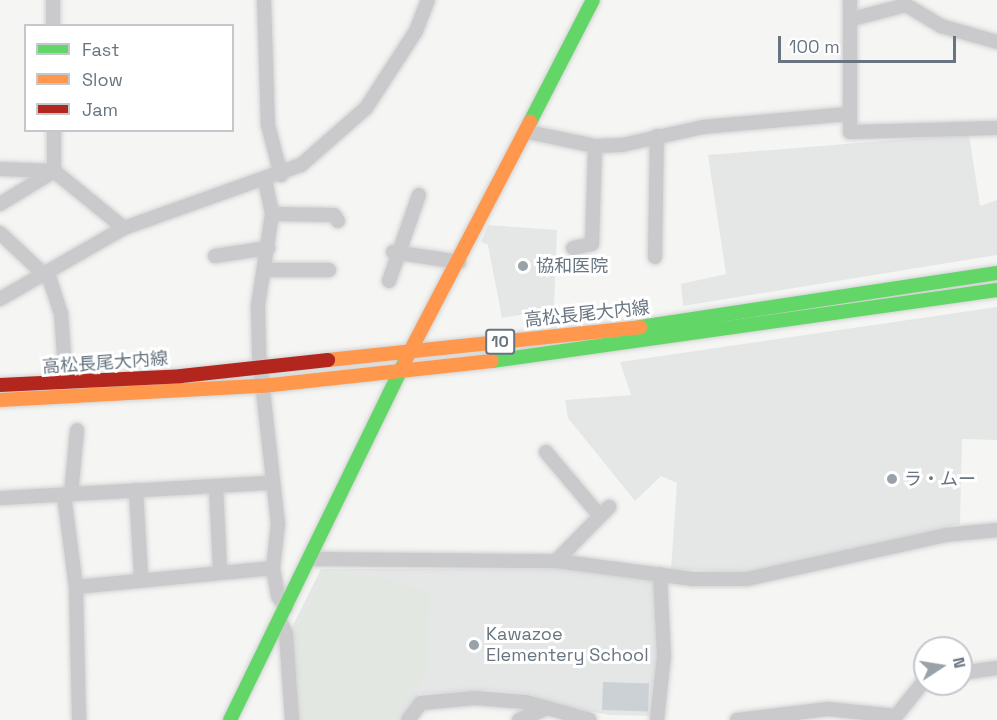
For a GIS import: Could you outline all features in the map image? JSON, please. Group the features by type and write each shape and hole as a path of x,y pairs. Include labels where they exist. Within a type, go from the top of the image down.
{"main road":[{"path":"230,720 311,560 399,371 528,132 593,0"},
{"name":"高松長尾大内線","path":"0,385 66,384 682,322 997,273"},
{"name":"高松長尾大内線","path":"0,400 262,386 399,371 997,290"}],"street":[{"path":"53,0 53,24"},
{"path":"264,0 268,125 281,175"},
{"path":"0,299 124,228 281,175 336,138 366,108 416,32 429,0"},
{"path":"850,0 852,18 846,27 850,132 856,134 997,129"},
{"path":"852,18 906,5 941,26 997,42"},
{"path":"528,132 595,146 657,136 848,114"},
{"path":"54,132 54,171"},
{"path":"655,257 657,136"},
{"path":"573,248 592,244 595,146"},
{"path":"0,169 54,171 124,228"},
{"path":"0,204 54,171"},
{"path":"265,180 272,214 258,306 260,366 271,483 278,524 273,568 286,634 292,720"},
{"path":"389,281 396,253 419,195"},
{"path":"272,214 334,215 339,221"},
{"path":"0,233 43,276 50,280 62,313 66,384"},
{"path":"215,256 268,248"},
{"path":"396,253 459,262"},
{"path":"265,270 329,270"},
{"path":"77,430 67,495 76,587 80,720"},
{"path":"546,452 604,511 556,561"},
{"path":"0,498 271,483"},
{"path":"216,486 220,571"},
{"path":"136,490 141,578"},
{"path":"311,560 556,561 660,574 747,579 945,535 997,530"},
{"path":"76,587 141,578 273,568"},
{"path":"657,720 664,656 660,574"},
{"path":"973,671 997,668"},
{"path":"737,720 819,709 896,718 913,696"},
{"path":"408,720 421,703 464,699 516,700 575,719 590,720"},
{"path":"519,720 545,709"}],"shaded area":[{"path":"969,134 980,206 997,200 997,255 683,306 681,284 726,274 708,155"},
{"name":"協和医院","path":"488,225 557,230 554,309 502,318 488,245 481,242"},
{"path":"997,307 997,440 962,439 960,524 752,572 671,569 677,483 661,476 635,501 568,418 565,400 631,395 620,362"},
{"name":"Kawazoe Elementery School","path":"321,569 579,569 656,578 659,657 653,716 610,715 558,706 530,694 490,690 419,694 399,720 295,720 289,633"},
{"path":"325,572 376,576 429,592 427,674 393,720 299,720 293,634"},
{"path":"603,682 649,684 648,712 602,710"}],"traffic: fast":[{"path":"530,122 593,0"},
{"path":"640,327 997,273"},
{"path":"492,361 997,290"},
{"path":"230,720 405,361"}],"traffic: slow":[{"path":"405,361 530,122"},
{"path":"328,360 640,327"},
{"path":"0,400 262,386 492,361"}],"traffic: jam":[{"path":"0,385 181,376 328,360"}],"place":[{"name":"協和医院","path":"523,266"},
{"name":"ラ・ムー","path":"892,479"},
{"name":"Kawazoe Elementery School","path":"474,645"}]}
